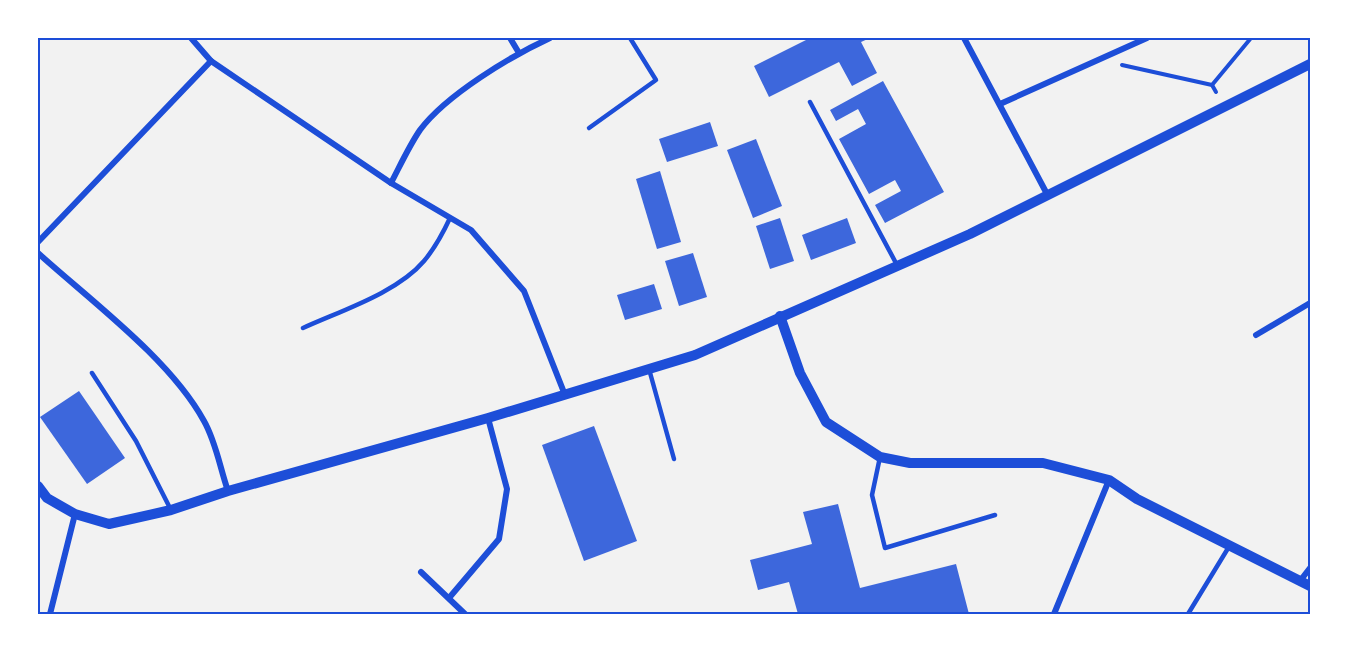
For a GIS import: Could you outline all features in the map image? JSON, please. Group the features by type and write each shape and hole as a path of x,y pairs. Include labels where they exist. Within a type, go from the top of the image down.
{"street":[{"path":"191,38 212,61 391,183 471,230 524,291 565,395"},
{"path":"510,38 519,53"},
{"path":"391,183 421,130 462,91 519,53 550,38"},
{"path":"964,38 1047,194"},
{"path":"1000,104 1147,38"},
{"path":"38,242 212,61"},
{"path":"38,486 47,498 75,514 109,524 171,510 228,491 488,418 695,355 970,234 1311,64"},
{"path":"38,253 161,364 187,392 206,424 228,491"},
{"path":"1256,335 1311,303"},
{"path":"780,316 800,372 826,422 880,457 910,463 1043,463 1109,480 1137,499 1305,584 1311,568"},
{"path":"449,598 499,539 507,489 488,418"},
{"path":"1054,615 1109,480"},
{"path":"50,615 75,514"},
{"path":"421,572 465,615"}],"lane":[{"path":"589,128 656,80 630,38"},
{"path":"810,102 897,265"},
{"path":"303,328 369,298 399,281 423,262 450,218"},
{"path":"649,369 674,459"},
{"path":"92,373 136,441 171,510"},
{"path":"880,457 872,495 885,548 995,515"},
{"path":"1188,615 1230,545"}],"path":[{"path":"1212,85 1251,38"},
{"path":"1107,56 1113,63 1212,85"},
{"path":"1212,85 1223,107"}],"building":[{"path":"810,38 870,38 861,42 877,73 852,86 839,62 769,97 754,66"},
{"path":"883,81 944,192 885,223 875,205 901,191 895,180 869,194 839,139 866,124 858,109 836,121 830,110"},
{"path":"710,122 718,146 667,162 659,139"},
{"path":"756,139 782,206 753,218 727,150"},
{"path":"660,171 681,242 657,249 636,179"},
{"path":"780,218 794,261 770,269 756,226"},
{"path":"847,218 856,243 811,260 802,235"},
{"path":"693,253 707,297 679,306 665,261"},
{"path":"654,284 662,309 625,320 617,295"},
{"path":"79,391 125,458 87,484 40,417"},
{"path":"594,426 637,541 584,561 542,445"},
{"path":"838,504 860,588 956,564 969,614 798,614 789,582 758,590 750,560 812,544 803,512"}]}
